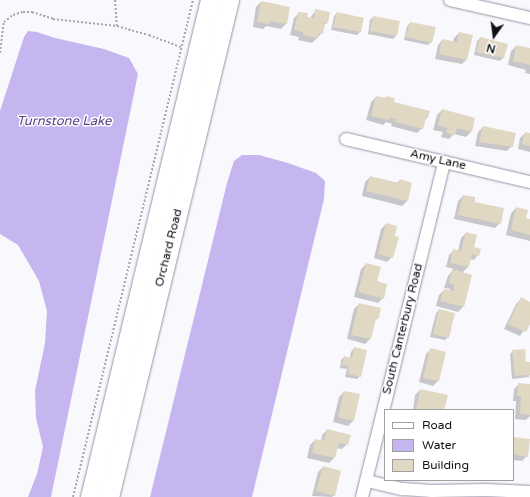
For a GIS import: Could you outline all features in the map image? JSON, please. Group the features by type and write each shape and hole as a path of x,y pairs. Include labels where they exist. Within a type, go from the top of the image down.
{"main road":[{"name":"Orchard Road","path":"90,497 210,0"},
{"name":"Orchard Road","path":"109,497 228,0"}],"street":[{"path":"450,0 530,18"},
{"name":"Amy Lane","path":"346,139 530,182"},
{"name":"South Canterbury Road","path":"385,409 444,162"},
{"name":"South Canterbury Road","path":"362,497 384,411"},
{"path":"367,482 403,489 432,491 486,490 530,492"}],"path":[{"path":"115,0 117,26"},
{"path":"73,497 193,0"},
{"path":"0,53 4,22 13,15 23,12 32,12 53,19 117,26 149,35 181,47"}],"water":[{"name":"Turnstone Lake","path":"28,31 104,49 129,58 138,74 51,497 28,497 37,474 43,447 36,418 35,391 45,343 47,311 39,281 18,245 0,234 0,111 24,37"},
{"path":"242,155 259,155 288,163 316,173 325,181 324,199 252,497 150,497 227,183 234,161"}],"building":[{"path":"261,1 290,7 287,24 270,21 269,24 257,22"},
{"path":"315,9 330,12 328,23 325,23 323,34 319,33 318,38 303,35 303,32 294,30 298,12 308,13 307,17 314,18"},
{"path":"337,12 364,18 361,32 333,27"},
{"path":"373,16 400,21 397,36 370,31"},
{"path":"410,22 436,27 432,43 406,37"},
{"path":"459,32 473,35 467,60 439,54 442,39 457,42"},
{"path":"480,37 508,44 504,58 476,52"},
{"path":"516,45 530,48 530,65 513,61"},
{"path":"376,96 395,98 394,102 430,111 423,129 395,122 396,119 390,118 389,120 371,116"},
{"path":"442,109 475,118 472,132 457,128 455,135 446,133 447,128 438,125"},
{"path":"483,126 516,133 513,147 479,142"},
{"path":"525,132 530,133 530,146 522,144"},
{"path":"370,176 399,183 400,179 412,183 408,201 366,191"},
{"path":"463,195 475,197 475,202 504,208 501,224 458,215"},
{"path":"516,207 528,210 526,218 530,219 530,235 511,230"},
{"path":"386,223 397,226 395,236 399,237 393,258 378,254"},
{"path":"466,232 477,235 474,247 481,249 479,256 472,254 469,267 450,263 453,249 461,251"},
{"path":"366,263 381,267 377,281 387,284 384,299 358,292"},
{"path":"452,269 472,275 464,307 440,301 444,289 453,291 454,285 449,283"},
{"path":"521,297 530,302 530,324 526,332 508,324"},
{"path":"359,303 381,308 379,318 376,318 371,339 351,335"},
{"path":"439,309 455,313 449,338 433,334"},
{"path":"354,347 367,350 361,377 348,374 349,366 342,365 344,356 352,358"},
{"path":"430,348 446,352 439,381 423,378"},
{"path":"525,349 526,362 530,362 530,375 515,376 512,350"},
{"path":"518,383 530,384 530,415 520,414 521,396 517,396"},
{"path":"420,389 448,395 444,409 416,409"},
{"path":"344,391 360,394 354,421 338,417"},
{"path":"327,429 351,435 348,445 339,443 335,458 312,453 315,439 324,441"},
{"path":"514,437 530,439 528,457 514,454"},
{"path":"323,466 341,471 335,496 316,491"}]}
